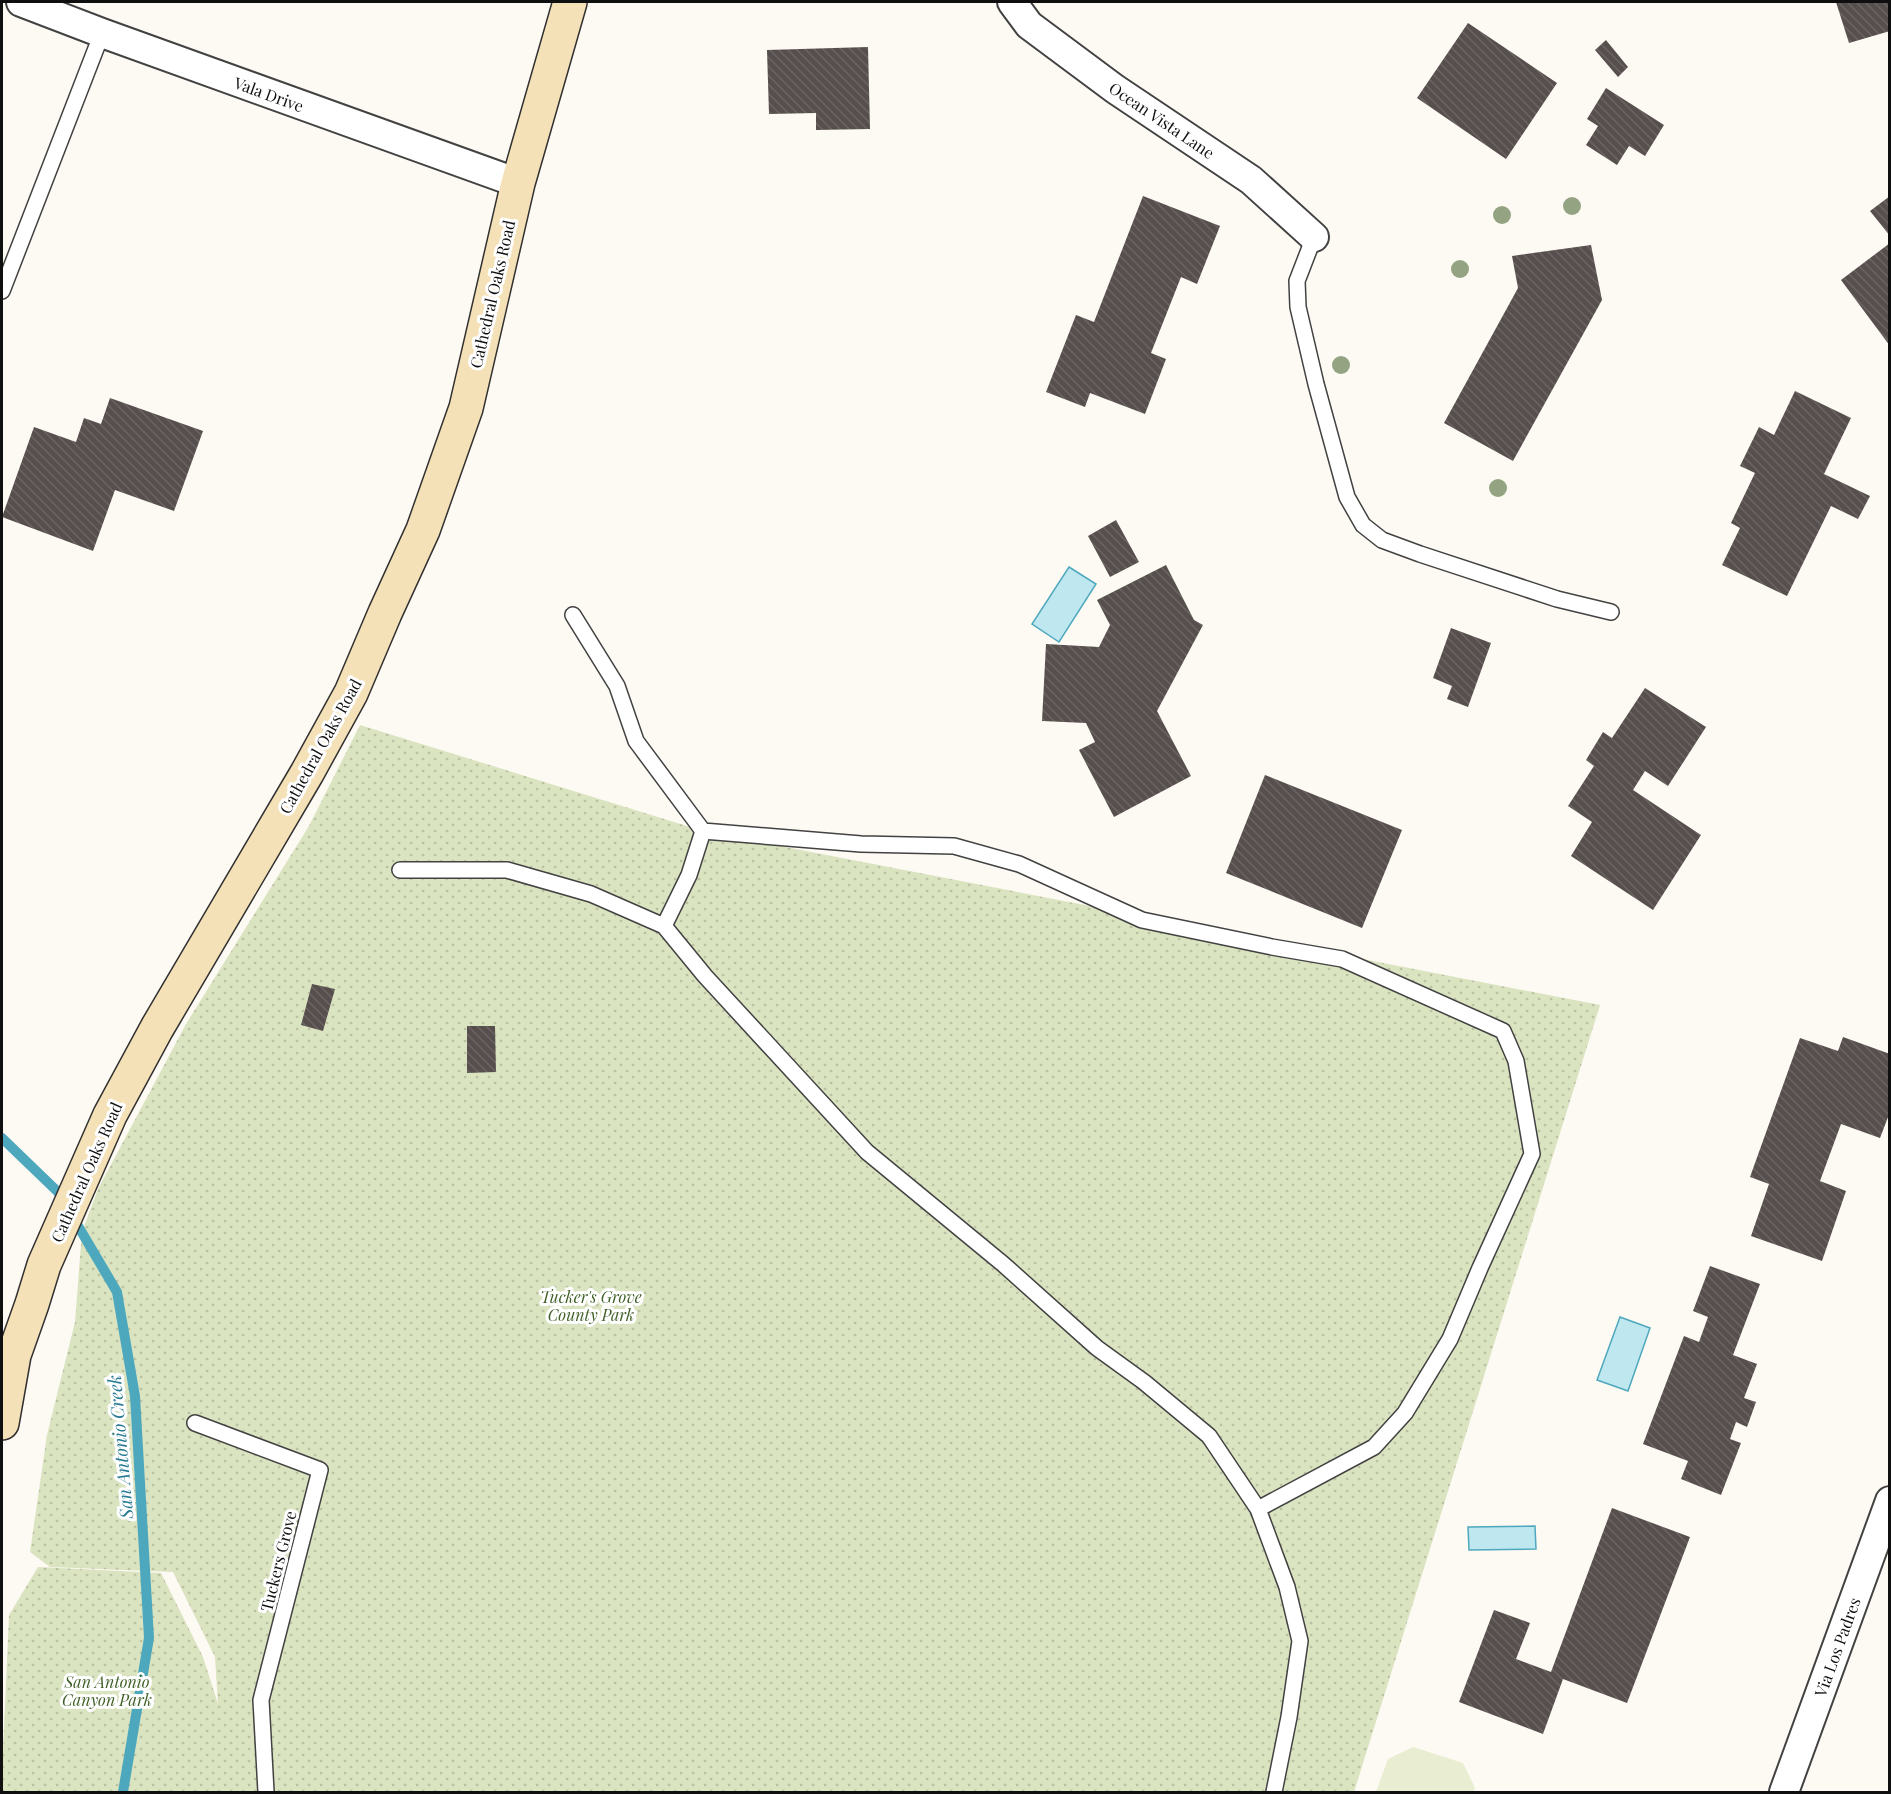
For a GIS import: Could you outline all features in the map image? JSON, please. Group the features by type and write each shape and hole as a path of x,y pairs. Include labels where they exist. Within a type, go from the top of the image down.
{"main road":[{"name":"Cathedral Oaks Road","path":"2,1424 8,1352 33,1304 45,1264 110,1114 157,1028 307,773 351,693 423,530 466,408 518,183 570,2"}],"street":[{"name":"Vala Drive","path":"21,2 518,183"},
{"name":"Ocean Vista Lane","path":"1012,2 1029,26 1115,89 1251,180 1314,237"},
{"name":"Via Los Padres","path":"1784,1792 1890,1501"}],"lane":[{"path":"2,291 102,33"},
{"path":"1314,237 1297,281 1298,307 1347,497 1363,525 1382,540 1420,554 1557,598 1611,612"},
{"path":"573,615 617,686 636,741 703,831 861,844 954,846 1019,864 1142,920 1342,959 1503,1031 1516,1061 1532,1154 1479,1268 1450,1338 1405,1413 1374,1447 1258,1509"},
{"path":"663,926 689,875 703,831"},
{"path":"400,870 507,870 591,894 663,926 705,976 867,1152 1003,1264 1097,1348 1144,1382 1209,1436 1258,1509 1287,1587 1300,1641 1289,1717 1274,1792"},
{"name":"Tuckers Grove","path":"195,1423 320,1470 261,1700 266,1792"}],"green space":[{"name":"Tucker's Grove County Park","path":"360,725 703,831 1600,1005 1354,1792 3,1792 9,1615 38,1567 161,1573 203,1657 218,1704 215,1657 173,1572 50,1567 30,1552 47,1435 75,1322 82,1232 98,1189 186,1024 309,826"},
{"path":"1413,1747 1463,1763 1475,1788 1473,1792 1376,1792 1388,1759"}],"water":[{"path":"1069,567 1096,584 1059,642 1032,624"},
{"path":"1620,1317 1650,1328 1628,1391 1597,1380"},
{"path":"1535,1526 1536,1549 1469,1550 1468,1527"}],"building":[{"path":"1836,2 1890,2 1890,31 1849,43"},
{"path":"1468,23 1557,83 1506,159 1417,98"},
{"path":"1606,40 1628,67 1618,77 1595,50"},
{"path":"868,47 870,129 816,130 816,113 769,114 767,50"},
{"path":"1606,88 1664,125 1645,156 1629,146 1617,165 1586,145 1598,126 1587,119"},
{"path":"1143,196 1220,226 1197,284 1181,277 1151,353 1166,359 1145,414 1090,393 1085,407 1046,392 1076,315 1094,322"},
{"path":"1890,196 1890,236 1870,211"},
{"path":"1890,243 1890,346 1841,280"},
{"path":"1591,245 1602,300 1513,461 1444,423 1518,288 1512,256"},
{"path":"1795,391 1851,418 1824,474 1870,496 1858,519 1831,506 1787,596 1722,565 1740,528 1731,523 1755,473 1740,466 1759,427 1774,435"},
{"path":"110,398 203,431 174,511 115,490 93,551 2,517 34,427 76,442 84,418 101,424"},
{"path":"1116,520 1139,562 1110,577 1088,536"},
{"path":"1166,565 1194,620 1203,625 1157,711 1191,776 1114,817 1079,750 1095,742 1086,723 1042,721 1046,644 1099,647 1110,625 1097,600"},
{"path":"1451,628 1491,643 1468,707 1447,699 1452,686 1433,678"},
{"path":"1645,688 1706,727 1668,786 1645,771 1633,790 1701,835 1653,910 1571,856 1592,822 1568,806 1594,766 1586,760 1603,732 1612,738"},
{"path":"1265,775 1402,830 1362,928 1226,873"},
{"path":"312,984 335,989 323,1031 301,1025"},
{"path":"467,1026 495,1026 496,1072 467,1073"},
{"path":"1843,1037 1890,1054 1890,1112 1880,1138 1841,1124 1820,1181 1846,1191 1822,1261 1751,1236 1769,1184 1750,1177 1800,1038 1838,1051"},
{"path":"1710,1266 1760,1284 1733,1355 1757,1364 1744,1398 1756,1402 1747,1427 1736,1422 1730,1439 1741,1443 1721,1495 1681,1479 1688,1461 1643,1444 1684,1336 1699,1342 1708,1317 1693,1311"},
{"path":"1612,1508 1690,1537 1627,1703 1563,1679 1543,1734 1459,1702 1494,1610 1530,1623 1516,1659 1551,1672"}],"waterway":[{"name":"San Antonio Creek","path":"2,1138 58,1192 117,1292 135,1396 149,1638 123,1792"}],"park label":[{"name":"San Antonio Canyon Park","path":"107,1690"}]}
